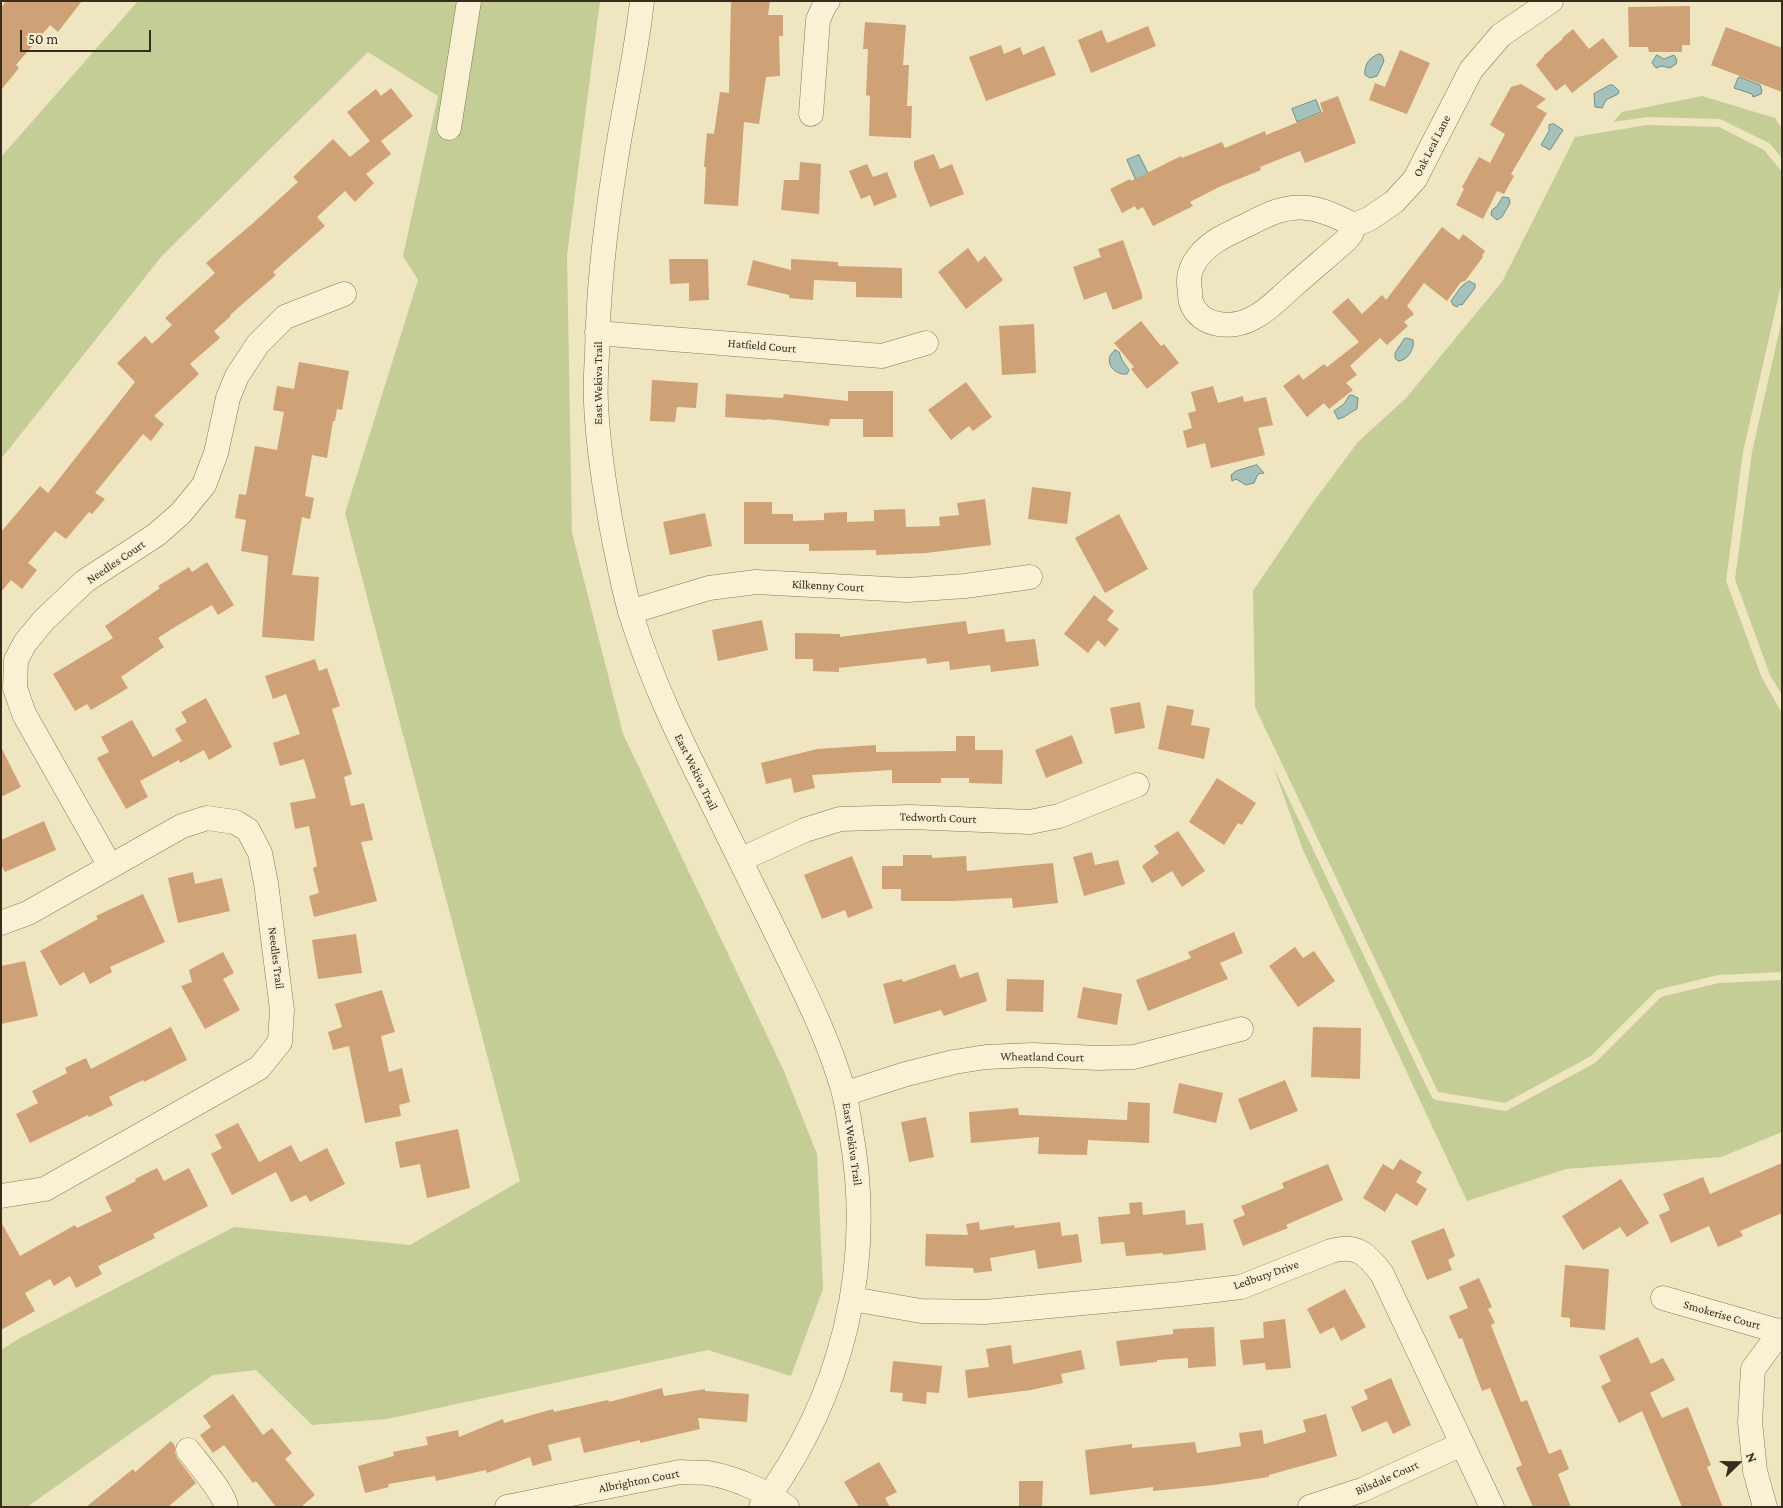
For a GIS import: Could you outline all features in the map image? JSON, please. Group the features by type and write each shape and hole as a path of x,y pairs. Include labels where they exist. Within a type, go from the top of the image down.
{"street":[{"path":"449,128 469,1"},
{"name":"East Wekiva Trail","path":"642,1 639,31 614,166 600,282 596,401 600,460 614,540 630,612 657,688 828,1044 844,1094 856,1161 859,1198 858,1241 852,1299 838,1358 826,1391 773,1503"},
{"path":"811,114 818,20 828,1"},
{"name":"Oak Leaf Lane","path":"1354,225 1351,234 1346,240 1267,310 1242,323 1216,325 1198,313 1191,302 1189,277 1192,266 1200,254 1224,234 1274,211 1296,207 1322,211 1354,225 1369,219 1394,202 1415,180 1471,70 1501,35 1551,1"},
{"name":"Needles Court","path":"110,866 24,714 15,688 16,660 25,643 44,620 85,581 156,535 181,513 204,485 216,453 228,398 237,376 258,344 285,318 344,294"},
{"name":"Hatfield Court","path":"598,333 882,356 926,343"},
{"name":"Kilkenny Court","path":"630,612 709,588 756,582 907,590 966,586 1030,577"},
{"name":"Tedworth Court","path":"740,860 805,830 840,819 910,817 1030,822 1059,816 1137,785"},
{"name":"Needles Trail","path":"1,923 28,913 182,826 207,818 235,822 248,830 260,854 266,883 282,1010 280,1042 259,1068 44,1189 1,1196"},
{"name":"Wheatland Court","path":"844,1094 906,1074 954,1062 986,1057 1033,1055 1098,1058 1134,1057 1241,1029"},
{"name":"Ledbury Drive","path":"852,1299 921,1311 985,1312 1181,1294 1241,1287 1331,1250 1343,1247 1356,1249 1370,1258 1382,1274 1492,1507"},
{"name":"Smokerise Court","path":"1663,1298 1782,1334"},
{"path":"1765,1507 1755,1471 1750,1422 1753,1369 1782,1334"},
{"name":"Bilsdale Court","path":"1310,1507 1362,1490 1462,1444"},
{"path":"188,1450 219,1491 226,1502 226,1507"},
{"name":"Albrighton Court","path":"507,1507 680,1472 707,1473 726,1478 773,1503"}],"green space":[{"path":"138,1 600,1 567,255 572,533 623,734 783,1069 817,1154 823,1289 791,1376 708,1350 387,1419 312,1425 256,1370 213,1375 27,1507 1,1507 1,1350 20,1338 234,1227 410,1245 520,1181 345,513 418,280 403,256 438,96 368,52 161,257 1,459 1,157"},
{"path":"1702,96 1775,118 1782,129 1782,158 1769,143 1720,119 1648,117 1613,122 1622,112"},
{"path":"1647,125 1719,127 1764,150 1782,172 1782,281 1743,452 1726,581 1762,678 1782,713 1782,972 1718,975 1657,990 1591,1056 1505,1103 1438,1092 1255,707 1253,591 1311,505 1358,442 1406,398 1502,282 1575,137"},
{"path":"1782,319 1782,695 1770,675 1735,579 1752,452"},
{"path":"1273,766 1432,1098 1506,1111 1595,1063 1661,997 1719,983 1782,980 1782,1132 1721,1157 1566,1169 1467,1201 1303,850"}],"water":[{"path":"1379,54 1382,55 1384,61 1377,76 1370,78 1365,75 1366,65 1372,57"},
{"path":"1657,55 1664,59 1674,55 1677,60 1676,64 1670,68 1662,66 1656,68 1652,63"},
{"path":"1740,77 1760,85 1761,94 1753,97 1752,94 1734,88"},
{"path":"1613,85 1619,91 1618,94 1606,100 1602,108 1595,107 1594,94"},
{"path":"1316,100 1321,112 1297,122 1292,109"},
{"path":"1554,124 1563,130 1550,150 1541,145 1549,131 1549,125"},
{"path":"1139,155 1150,177 1137,183 1127,160"},
{"path":"1503,197 1509,198 1510,203 1502,217 1497,220 1491,215 1492,210"},
{"path":"1469,281 1475,284 1475,288 1462,305 1460,304 1457,307 1453,305 1451,301 1461,287"},
{"path":"1404,339 1413,340 1412,351 1407,357 1398,361 1395,358 1395,353"},
{"path":"1115,350 1119,352 1129,370 1127,374 1114,370 1109,362 1111,354"},
{"path":"1352,395 1358,398 1357,409 1338,419 1334,411"},
{"path":"1257,465 1264,473 1258,474 1254,483 1246,485 1236,479 1232,481 1231,475 1236,471"}],"building":[{"path":"6,1 82,1 58,32 50,25 16,65 19,68 1,90 1,8"},
{"path":"731,1 770,1 768,15 783,15 783,36 779,36 780,76 766,77 759,124 744,122 738,206 704,204 706,167 704,167 707,133 714,134 720,92 729,93"},
{"path":"1690,6 1690,45 1682,45 1682,52 1649,52 1648,47 1629,47 1628,7"},
{"path":"865,22 906,25 903,65 909,65 907,106 912,106 911,138 869,136 870,96 866,95 868,49 863,49"},
{"path":"1148,26 1156,46 1091,73 1078,40 1102,30 1107,43"},
{"path":"1726,27 1782,48 1782,92 1711,65"},
{"path":"1573,29 1589,49 1603,38 1618,57 1572,93 1565,84 1556,91 1536,65 1544,55"},
{"path":"1001,45 1004,54 1020,47 1023,55 1044,46 1056,75 986,101 969,57"},
{"path":"1400,50 1430,63 1407,114 1369,100 1375,83 1385,87"},
{"path":"1521,84 1546,99 1536,107 1547,113 1511,174 1514,176 1504,194 1497,191 1483,219 1456,205 1464,189 1462,187 1479,157 1490,163 1505,134 1490,125 1511,87"},
{"path":"391,88 413,116 381,141 391,154 366,174 374,183 355,202 345,191 317,217 325,226 273,272 276,275 214,331 220,338 190,364 199,374 154,416 164,424 151,441 143,434 95,493 105,499 92,514 89,512 66,539 55,531 28,563 37,570 22,589 11,580 1,592 1,532 40,486 48,493 135,382 117,363 145,336 152,344 172,325 165,318 215,273 206,263 298,182 293,177 333,139 350,157 370,141 347,112 376,89 381,96"},
{"path":"1338,96 1356,143 1305,163 1300,151 1260,167 1261,170 1219,187 1190,202 1193,206 1153,226 1143,207 1137,210 1135,206 1122,213 1110,189 1130,179 1131,181 1181,156 1182,158 1222,142 1225,148 1265,131 1266,135 1323,112 1320,103"},
{"path":"934,154 940,169 952,164 964,194 930,207 914,167 914,161"},
{"path":"800,162 821,164 819,214 781,210 784,180 799,180"},
{"path":"867,164 873,177 887,172 897,197 874,206 870,195 861,199 849,171"},
{"path":"1442,227 1459,240 1463,234 1485,251 1483,257 1447,301 1424,283 1407,306 1414,314 1404,322 1408,326 1387,345 1380,338 1350,366 1357,375 1346,383 1353,390 1329,409 1324,403 1307,417 1283,386 1299,374 1303,380 1324,364 1327,367 1359,342 1332,312 1348,298 1362,314 1382,295 1386,300"},
{"path":"1123,240 1142,294 1142,299 1113,310 1106,292 1084,300 1073,267 1101,257 1098,249"},
{"path":"968,248 978,262 985,256 1003,280 966,309 938,272"},
{"path":"669,259 708,259 709,300 689,301 689,283 670,284"},
{"path":"791,259 838,262 838,266 902,268 902,298 856,297 856,282 814,280 813,300 789,298 789,295 747,285 753,260 791,270"},
{"path":"1141,321 1161,346 1164,344 1179,363 1147,389 1131,369 1134,367 1114,343"},
{"path":"1034,324 1036,373 1002,375 999,326"},
{"path":"299,362 349,371 342,410 337,409 335,421 333,421 327,458 312,455 305,496 314,498 310,519 302,517 292,575 319,577 314,641 262,637 268,556 241,551 246,520 235,518 239,494 246,495 255,446 277,450 284,412 273,410 277,386 294,389"},
{"path":"652,380 698,383 696,408 677,407 675,422 650,421"},
{"path":"966,382 992,417 973,431 969,426 951,440 928,410"},
{"path":"1213,386 1218,403 1243,396 1244,402 1266,397 1273,425 1258,428 1265,455 1211,468 1205,443 1187,448 1183,431 1192,428 1188,413 1196,411 1191,392"},
{"path":"848,391 893,391 893,437 863,437 863,419 830,419 829,426 767,419 725,417 726,394 783,398 784,394 848,401"},
{"path":"1032,487 1071,492 1067,524 1028,519"},
{"path":"985,499 991,545 926,553 876,555 876,550 809,551 809,544 744,544 744,502 772,502 772,514 793,514 793,521 824,520 824,513 847,512 847,522 874,521 874,510 905,509 906,527 940,526 939,517 959,515 957,503"},
{"path":"705,513 712,546 670,555 663,522"},
{"path":"1119,514 1148,569 1105,593 1075,538"},
{"path":"207,562 234,605 218,615 212,605 158,638 164,647 121,677 128,688 91,710 87,704 75,711 53,674 113,638 105,626 160,588 158,586 189,567 192,572"},
{"path":"1094,595 1114,611 1107,620 1119,629 1105,647 1098,640 1088,653 1064,634"},
{"path":"762,620 768,650 718,661 712,630"},
{"path":"966,621 968,634 1004,629 1006,642 1035,639 1039,666 991,672 990,665 950,670 949,661 927,664 926,658 839,668 839,672 813,671 813,659 795,659 795,633 840,634 840,637"},
{"path":"315,659 319,671 327,668 340,706 332,709 352,774 344,777 351,806 364,803 373,840 361,842 377,901 314,917 309,896 319,893 313,868 317,866 309,826 295,829 290,803 316,798 304,759 280,766 273,743 300,734 286,694 273,699 265,676"},
{"path":"206,698 232,747 209,760 204,750 180,763 179,760 140,781 148,797 126,809 97,758 109,752 101,737 132,720 153,757 182,741 175,729 187,722 181,712"},
{"path":"1140,702 1145,728 1115,734 1110,708"},
{"path":"1167,705 1194,710 1191,725 1210,728 1204,759 1158,749"},
{"path":"1072,735 1083,763 1046,778 1035,750"},
{"path":"956,736 975,736 975,750 1003,750 1002,784 969,783 969,778 941,778 941,783 892,783 892,770 812,775 815,788 794,793 791,778 766,784 761,763 817,749 876,745 876,752 956,751"},
{"path":"1,747 21,787 1,797"},
{"path":"1217,778 1256,803 1242,825 1238,823 1224,845 1189,822"},
{"path":"44,821 56,850 5,872 1,865 1,840"},
{"path":"1178,831 1205,871 1182,887 1172,871 1152,883 1142,866 1159,853 1154,846"},
{"path":"1092,852 1095,865 1118,860 1125,884 1084,896 1073,857"},
{"path":"903,855 932,855 932,858 966,856 967,871 1053,863 1058,903 1013,908 1012,898 901,901 901,889 882,889 882,866 903,866"},
{"path":"852,856 873,908 848,918 845,910 822,919 804,875"},
{"path":"193,872 195,884 222,878 230,911 178,923 168,878"},
{"path":"143,894 165,942 110,967 112,972 90,984 84,972 60,986 40,951 98,919 96,916"},
{"path":"1234,932 1243,953 1220,963 1228,979 1148,1011 1136,980 1191,958 1188,952"},
{"path":"356,934 362,973 318,979 312,940"},
{"path":"1295,947 1303,958 1314,951 1335,981 1298,1007 1269,966"},
{"path":"223,952 234,973 223,979 240,1010 205,1029 181,986 192,982 189,970"},
{"path":"25,961 38,1016 1,1024 1,966"},
{"path":"955,964 960,978 978,972 987,1001 944,1016 941,1010 894,1024 883,984 902,979 903,982"},
{"path":"1007,979 1044,980 1043,1012 1006,1011"},
{"path":"1083,987 1122,994 1117,1025 1077,1018"},
{"path":"382,990 395,1032 381,1036 389,1072 402,1068 410,1102 399,1105 401,1116 365,1123 349,1046 333,1050 328,1032 342,1027 335,1004"},
{"path":"171,1027 187,1060 109,1097 113,1105 30,1143 16,1114 38,1103 32,1091 67,1073 65,1068 86,1058 91,1069"},
{"path":"1313,1027 1361,1028 1360,1079 1311,1077"},
{"path":"1285,1080 1298,1111 1250,1130 1238,1099"},
{"path":"1179,1083 1223,1093 1216,1123 1173,1113"},
{"path":"1128,1102 1150,1103 1149,1143 1088,1140 1087,1155 1038,1154 1039,1137 971,1143 969,1112 1018,1108 1019,1115 1127,1120"},
{"path":"926,1117 934,1157 909,1162 901,1122"},
{"path":"238,1123 259,1162 291,1145 300,1162 327,1148 345,1184 310,1202 306,1195 291,1202 276,1172 232,1195 211,1154 222,1148 215,1135"},
{"path":"458,1129 470,1188 427,1198 420,1164 400,1168 395,1142"},
{"path":"1400,1159 1422,1172 1416,1182 1427,1189 1417,1206 1396,1193 1385,1212 1363,1198 1383,1164 1393,1170"},
{"path":"1782,1163 1782,1213 1740,1231 1743,1236 1718,1247 1709,1226 1671,1243 1659,1215 1670,1210 1663,1194 1703,1177 1710,1194"},
{"path":"1328,1164 1343,1200 1286,1225 1288,1228 1243,1246 1233,1220 1245,1215 1241,1206 1284,1188 1282,1183"},
{"path":"157,1168 164,1181 189,1168 208,1206 153,1234 155,1238 98,1266 102,1274 76,1288 70,1276 54,1286 50,1279 25,1293 35,1311 1,1330 1,1222 20,1256 75,1225 77,1228 112,1211 105,1197"},
{"path":"1621,1179 1649,1223 1627,1237 1620,1227 1583,1250 1562,1216"},
{"path":"1142,1202 1143,1215 1185,1210 1186,1225 1203,1223 1206,1250 1163,1255 1163,1253 1126,1256 1124,1242 1101,1244 1098,1217 1130,1214 1129,1203"},
{"path":"979,1222 980,1230 1014,1225 1015,1228 1060,1222 1062,1236 1078,1234 1082,1262 1038,1269 1035,1250 990,1258 992,1271 974,1273 973,1268 925,1266 926,1234 968,1235 966,1224"},
{"path":"1444,1228 1455,1256 1448,1260 1452,1270 1427,1280 1411,1241"},
{"path":"1565,1265 1609,1269 1605,1330 1570,1327 1570,1318 1561,1317"},
{"path":"1479,1278 1492,1307 1488,1309 1495,1323 1491,1325 1521,1402 1527,1400 1549,1454 1561,1449 1569,1469 1558,1474 1571,1507 1533,1507 1516,1468 1522,1465 1490,1388 1482,1391 1462,1338 1459,1339 1449,1316 1468,1308 1459,1287"},
{"path":"1345,1289 1366,1327 1341,1341 1334,1327 1320,1334 1307,1309"},
{"path":"1285,1319 1291,1368 1266,1370 1265,1363 1243,1365 1240,1340 1264,1338 1263,1322"},
{"path":"1214,1327 1216,1366 1188,1368 1188,1358 1157,1360 1157,1362 1120,1366 1116,1341 1173,1334 1173,1329"},
{"path":"1638,1337 1651,1364 1663,1358 1675,1380 1650,1393 1662,1418 1688,1407 1711,1465 1707,1467 1723,1507 1682,1507 1642,1411 1619,1423 1601,1386 1611,1381 1599,1356"},
{"path":"1011,1345 1013,1364 1081,1350 1085,1369 1061,1374 1063,1383 1031,1390 968,1398 965,1370 989,1367 986,1349"},
{"path":"893,1361 942,1366 939,1393 927,1392 926,1404 902,1401 903,1393 890,1392"},
{"path":"1391,1378 1411,1425 1393,1434 1387,1421 1362,1432 1351,1407 1368,1399 1364,1390"},
{"path":"662,1388 664,1396 705,1389 705,1391 749,1394 747,1422 698,1418 700,1429 640,1443 640,1440 584,1453 580,1437 548,1445 552,1460 533,1466 530,1457 487,1473 486,1470 436,1481 435,1476 388,1484 389,1487 365,1493 358,1466 394,1456 393,1452 428,1445 426,1437 458,1430 459,1437 503,1419 504,1423 553,1409 554,1412 608,1400 609,1402"},
{"path":"233,1394 263,1435 272,1428 292,1453 285,1459 315,1495 301,1507 276,1507 256,1481 253,1483 224,1445 213,1453 200,1435 211,1427 203,1416"},
{"path":"1326,1414 1337,1456 1269,1475 1269,1477 1214,1485 1153,1491 1153,1487 1090,1495 1085,1450 1132,1444 1132,1448 1195,1442 1197,1453 1241,1446 1239,1433 1262,1430 1264,1444 1306,1432 1303,1420"},
{"path":"171,1441 175,1446 177,1458 196,1483 168,1507 86,1507 133,1469 135,1472"},
{"path":"879,1462 897,1492 885,1498 890,1507 859,1507 844,1482"},
{"path":"1019,1481 1043,1481 1042,1507 1019,1507"}]}
